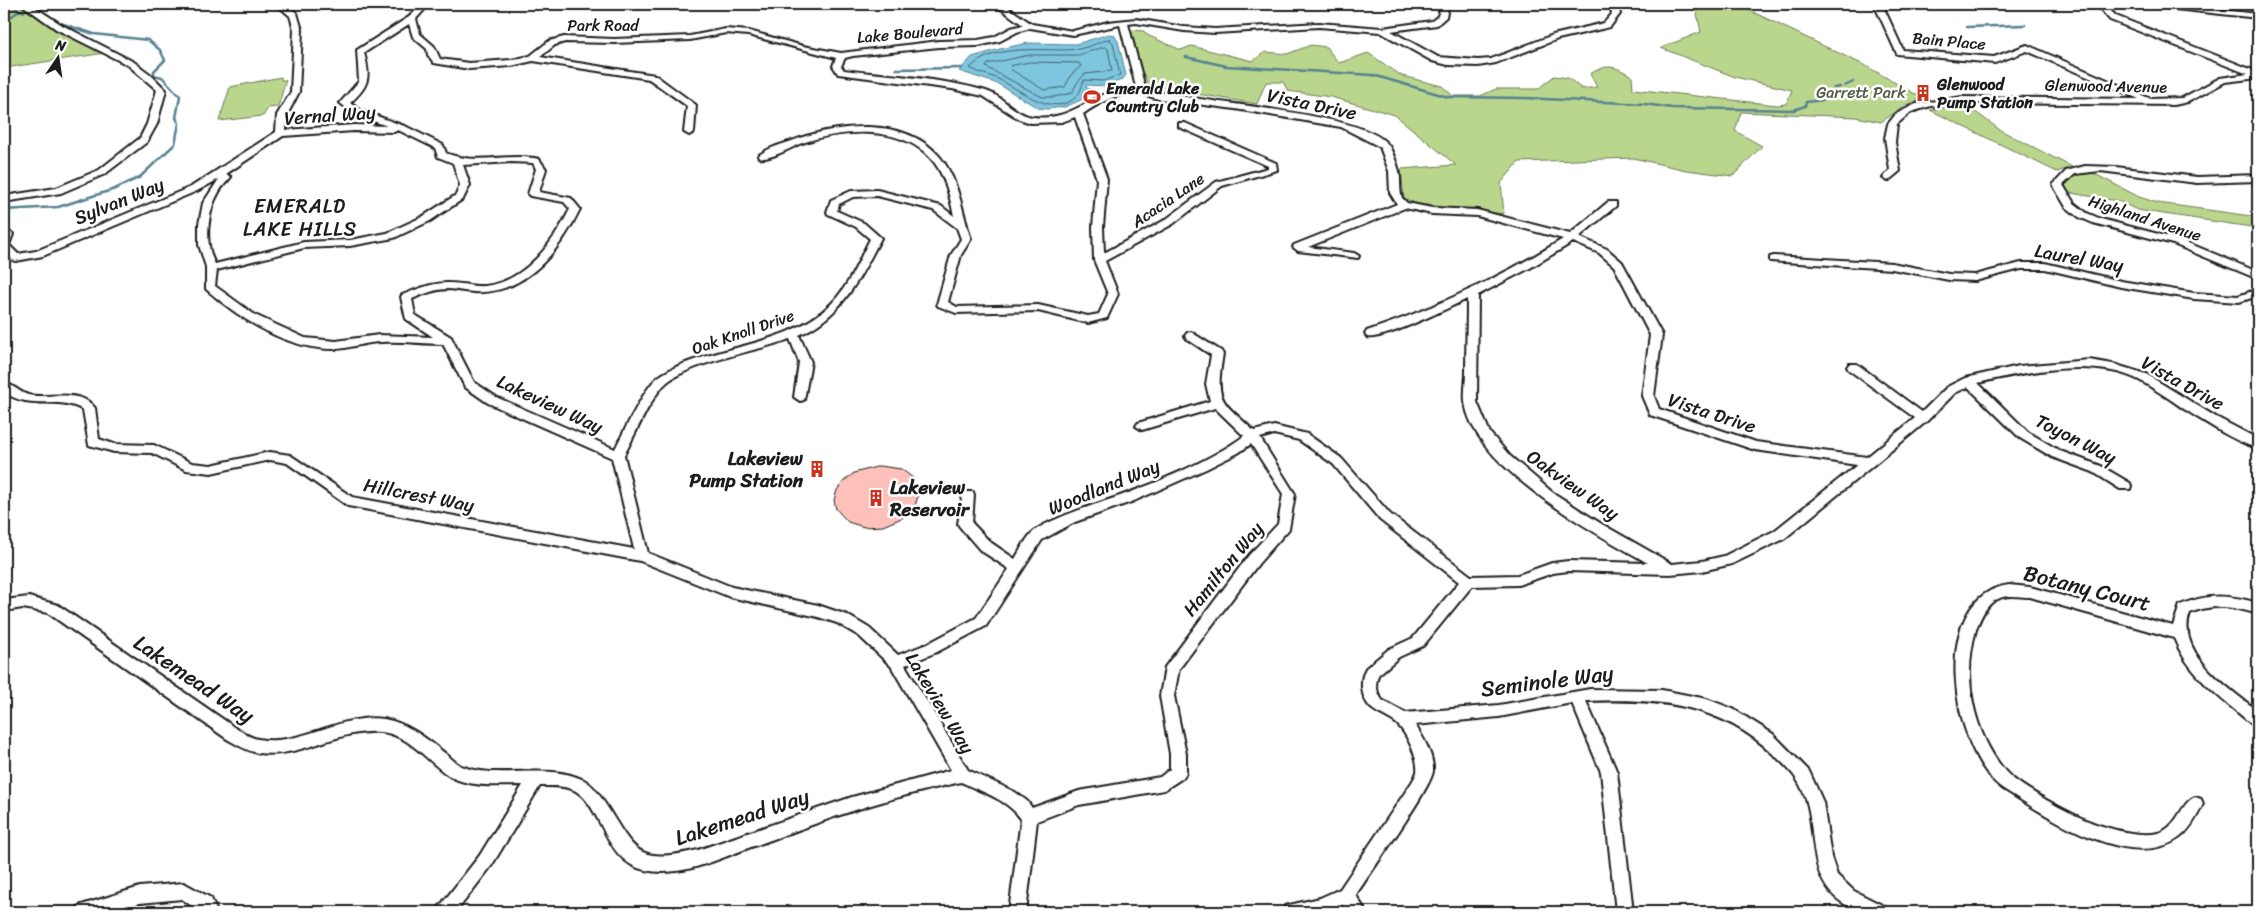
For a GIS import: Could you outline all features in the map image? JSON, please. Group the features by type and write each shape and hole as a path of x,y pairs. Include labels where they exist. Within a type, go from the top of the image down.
{"street":[{"name":"Sylvan Way","path":"4,199 58,191 102,172 144,140 152,124 162,90 148,74 112,52 66,32 39,16 25,4"},
{"path":"280,4 294,15 298,30 295,92 282,115 282,134"},
{"path":"421,4 420,10 412,19 360,52 366,74 360,89 344,103 357,112 404,129 440,147 441,155 458,163 515,160 536,161 541,169 533,194 567,200 574,209 568,225 535,266 513,281 485,289 445,286 425,290 406,297 410,317 447,340"},
{"path":"998,4 1030,26 1051,31 1073,33 1123,22 1140,21 1184,29 1215,31 1320,25 1382,30 1434,23 1442,17 1445,4"},
{"path":"1382,30 1435,59 1456,63 1478,63 1493,61 1556,38 1607,25 1616,14 1614,4"},
{"name":"Bain Place","path":"1878,4 1900,52 1995,60 2027,48 2154,102"},
{"path":"2100,4 2113,18 2258,75"},
{"path":"2147,4 2257,15"},
{"path":"412,19 416,35 431,48 432,55 437,61 469,66 533,58 652,77 692,105 689,132"},
{"path":"763,156 796,141 839,130 871,129 896,133 933,154 940,163 946,173 966,239 956,255 942,304 956,310 1038,308 1088,320 1103,316 1113,294 1099,260 1098,227 1102,179 1078,114 1107,94 1126,90 1141,90 1123,22"},
{"name":"Lake Boulevard","path":"1030,26 1014,30 998,39 978,43 939,44 841,56 837,66 841,72 952,86 986,94 1022,117 1031,120 1062,119 1078,114"},
{"name":"Park Road","path":"533,58 552,43 564,39 614,42 690,38 726,31 749,33 802,48 841,56"},
{"name":"Glenwood Avenue","path":"1888,178 1895,171 1890,130 1895,120 1909,110 1931,102 1962,100 2154,102 2185,100 2223,80 2258,75"},
{"name":"Vista Drive","path":"1141,90 1158,96 1324,120 1355,130 1384,146 1394,171 1397,199 1404,205 1432,212 1477,213 1572,238 1603,251 1618,264 1656,335 1648,396 1654,412 1755,446 1869,462 1923,418 1951,390 1968,381 2019,370 2089,364 2113,368 2142,377 2212,420 2258,444"},
{"name":"Acacia Lane","path":"1099,260 1169,222 1219,184 1272,170 1273,165 1260,158 1182,125"},
{"name":"Vernal Way","path":"404,129 354,128 282,134 259,148 256,155 215,186 210,197 204,220 206,257 211,268 210,287 229,305 290,338 334,346 384,338 425,341 447,340"},
{"name":"Sylvan Way","path":"4,232 8,234 4,245 16,258 39,254 194,189 259,148"},
{"path":"211,268 304,245 350,244 390,236 426,219 460,197 465,185 458,163"},
{"name":"Highland Avenue","path":"2258,178 2195,180 2144,173 2082,170 2070,173 2062,178 2058,185 2070,205 2083,215 2097,221 2177,242 2258,276"},
{"name":"Oak Knoll Drive","path":"618,455 660,381 696,364 793,333 816,323 835,306 855,276 876,238 860,225 832,212 835,202 851,194 877,193 937,208 962,227"},
{"path":"1372,334 1409,321 1473,293 1526,266 1572,238 1612,204"},
{"path":"1354,256 1298,247 1404,205"},
{"name":"Laurel Way","path":"1774,260 1892,266 1949,276 1975,278 2021,266 2045,266 2121,284 2194,296 2239,298 2258,292"},
{"path":"2246,271 2258,262"},
{"name":"Oakview Way","path":"1473,293 1471,402 1476,419 1488,440 1518,472 1557,500 1670,569"},
{"path":"793,333 805,362 800,396"},
{"path":"1191,336 1217,354 1212,384 1216,403 1252,436 1274,430 1303,437 1337,461 1385,517 1468,580 1518,580 1552,568 1568,566 1670,569 1702,566 1727,560 1779,535 1869,462"},
{"name":"Lakeview Way","path":"447,340 469,384 492,400 618,455 642,556 730,592 818,611 842,619 864,632 896,662 962,775 1009,796 1030,817"},
{"path":"1854,367 1923,418"},
{"name":"Toyon Way","path":"1968,381 2024,435 2056,454 2097,469 2125,486"},
{"name":"Hillcrest Way","path":"4,386 14,395 27,400 80,401 89,408 93,442 114,448 154,449 190,467 211,469 270,456 290,459 348,501 642,556"},
{"path":"1142,426 1216,403"},
{"name":"Woodland Way","path":"896,662 932,648 981,622 1018,568 1037,536 1070,519 1129,498 1202,466 1234,450 1252,436"},
{"name":"Hamilton Way","path":"1030,817 1079,798 1164,783 1178,772 1178,754 1167,696 1172,667 1254,559 1284,526 1290,494 1252,436"},
{"path":"968,495 964,524 985,546 1018,568"},
{"path":"1291,912 1308,910 1335,902 1346,895 1418,787 1425,771 1419,744 1403,720 1377,704 1371,695 1369,684 1372,672 1394,653 1418,642 1468,580"},
{"name":"Botany Court","path":"2180,634 2030,592 2008,590 1990,595 1977,610 1967,635 1962,662 1963,687 1968,714 1977,742 1999,776 2041,805 2072,822 2101,834 2132,840 2158,840 2186,823 2195,804"},
{"path":"2258,608 2230,601 2200,601 2185,609 2180,623 2180,634 2185,649 2195,665 2258,720"},
{"name":"Lakemead Way","path":"4,605 35,602 54,609 232,734 256,745 273,747 302,741 336,730 366,725 382,726 398,730 421,743 459,774 481,778 557,780 580,785 598,804 612,827 620,846 630,857 642,862 668,864 697,859 839,808 923,783 962,775"},
{"name":"Seminole Way","path":"1403,720 1504,710 1576,696 1632,694 1689,699 1711,706 1756,730 1775,744 1796,766 1810,788 1819,815 1823,862 1828,875 1837,888 1847,896 1878,912"},
{"path":"1576,696 1609,772 1625,912"},
{"path":"446,912 486,860 535,780"},
{"path":"1018,912 1030,817"},
{"path":"84,912 140,895 184,891 205,904 210,912"},
{"path":"1346,895 1358,912"}],"green space":[{"path":"4,4 25,4 39,16 112,52 4,68"},
{"name":"Garrett Park","path":"1695,4 1736,4 1868,67 1920,97 1920,100 1906,105 1881,122 1856,117 1741,112 1735,131 1762,146 1733,176 1686,170 1633,158 1519,162 1501,183 1504,214 1417,204 1404,198 1401,169 1456,165 1395,115 1331,97 1288,91 1283,82 1266,82 1257,104 1149,86 1142,71 1131,30 1144,31 1147,35 1181,50 1191,46 1253,61 1265,52 1287,54 1311,45 1326,47 1339,63 1368,53 1402,76 1442,86 1453,96 1480,96 1496,89 1538,89 1554,76 1568,78 1582,89 1597,87 1590,74 1602,68 1611,67 1632,76 1633,89 1777,105 1786,104 1792,90 1735,77 1661,48 1701,32"},
{"path":"281,77 281,80 286,80 278,107 268,108 263,116 219,121 230,87"},
{"path":"1966,105 2000,130 2072,167 2057,172 1930,110"},
{"path":"2091,172 2139,197 2158,203 2258,217 2258,228 2137,210 2118,201 2065,192 2064,183 2074,174"}],"water":[{"path":"1109,34 1114,35 1118,41 1126,75 1122,80 1104,86 1087,85 1086,87 1090,90 1083,94 1081,100 1065,107 1038,108 998,84 959,71 972,57 1000,49 1028,43 1076,44"}],"building":[{"name":"Lakeview Reservoir","path":"880,466 901,469 913,478 919,493 915,506 904,517 883,526 864,527 848,522 836,509 834,500 837,490 854,473"}],"waterway":[{"path":"9,4 24,12"},
{"path":"4,22 20,10"},
{"path":"4,210 58,207 115,189 140,177 175,144 179,123 176,118 180,96 162,77 154,75 154,71 165,60 160,50 148,40 94,34 54,21"},
{"path":"1967,27 2025,25"},
{"path":"1186,57 1226,66 1373,75 1448,97 1525,98 1645,104 1672,108 1794,110 1805,106 1806,102 1833,99 1833,92"},
{"path":"896,69 962,68"},
{"path":"1845,86 1853,82"},
{"path":"1834,88 1840,87"}],"place":[{"name":"Glenwood Pump Station","path":"1923,93"},
{"name":"Emerald Lake Country Club","path":"1092,97"},
{"name":"Lakeview Pump Station","path":"817,469"},
{"name":"Lakeview Reservoir","path":"876,498"}],"district":[{"name":"EMERALD LAKE HILLS","path":"300,218"}]}
